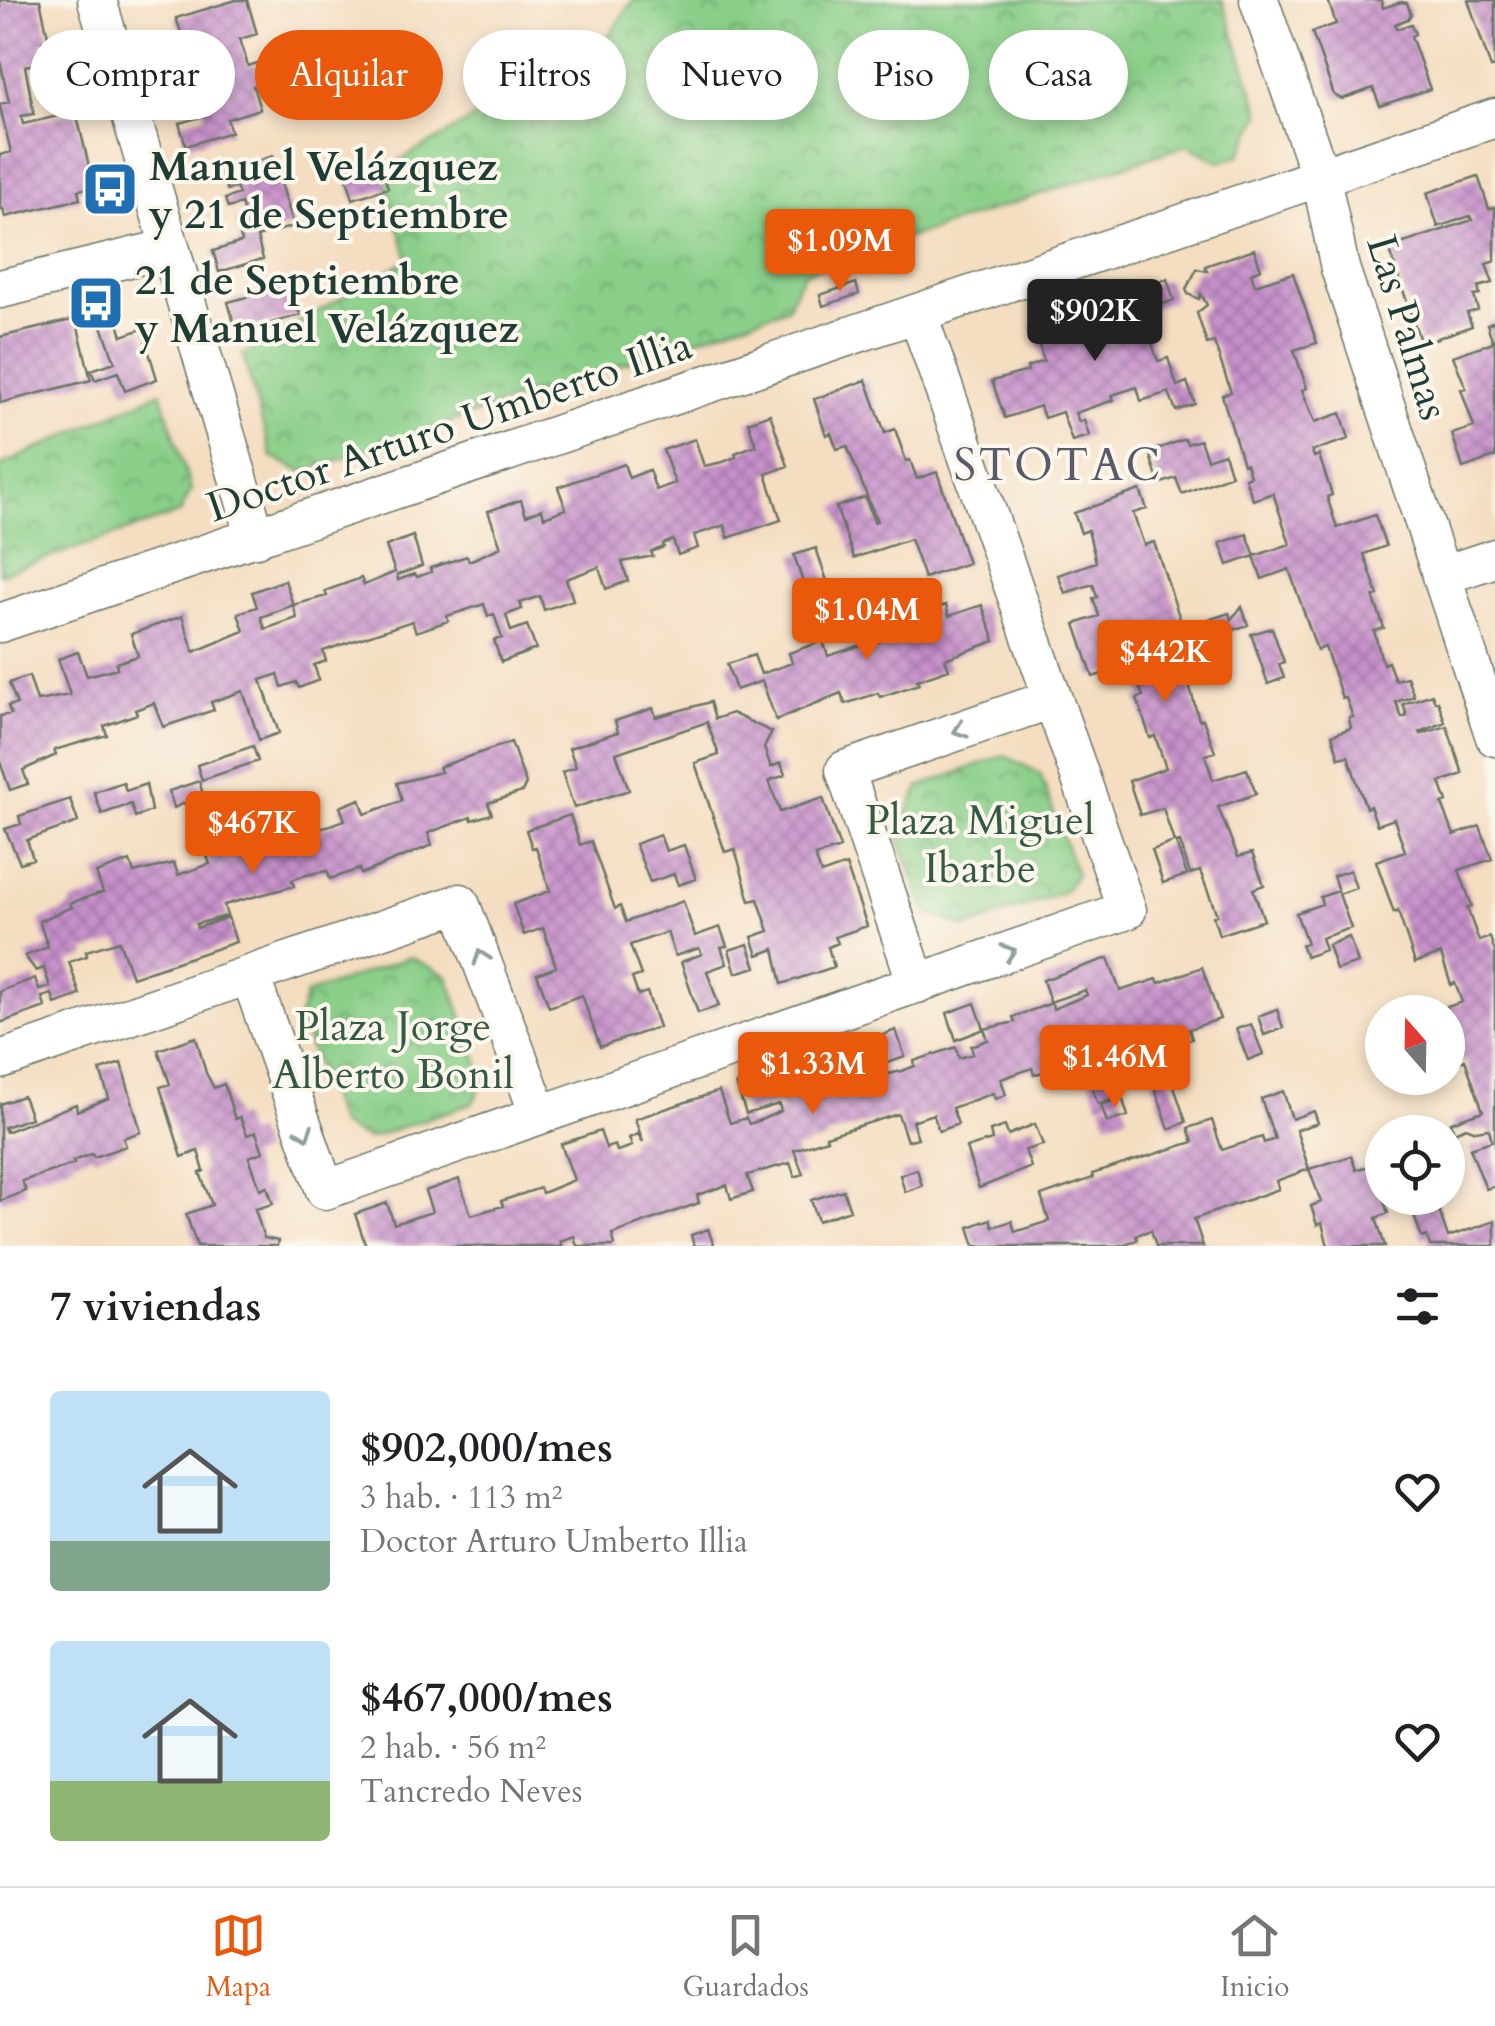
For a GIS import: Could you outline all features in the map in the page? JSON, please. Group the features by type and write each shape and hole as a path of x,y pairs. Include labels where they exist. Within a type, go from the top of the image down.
{"street":[{"path":"97,0 256,538"},
{"name":"Las Palmas","path":"1259,0 1321,178 1340,268 1495,736"},
{"name":"Doctor Arturo Umberto Illia","path":"0,623 1495,118"},
{"path":"0,289 170,248"},
{"path":"250,975 325,1190 1127,910 918,315"},
{"path":"1441,576 1495,558"},
{"path":"917,984 845,770 1052,698"},
{"path":"0,1060 460,902 539,1114"}],"green space":[{"path":"633,0 1222,0 1261,114 1240,155 1220,162 1187,145 804,273 787,308 303,472 272,457 243,355 408,259 382,170 470,120 626,120 626,30 613,30"},
{"path":"161,392 191,490 180,513 0,574 0,466"},
{"name":"Plaza Miguel Ibarbe","path":"1004,755 1040,774 1076,874 1064,892 966,928 926,912 898,835 919,787"},
{"name":"Plaza Jorge Alberto Bonil","path":"410,957 448,976 484,1079 473,1103 367,1139 339,1125 299,1017 306,994"}],"building":[{"path":"0,0 40,0 47,30 30,30 30,65 25,66 30,115 21,116 23,124 78,120 94,187 78,190 80,199 5,217 3,209 0,210 0,155 11,152 0,107 9,102 0,61"},
{"path":"247,0 255,35 240,39 248,66 255,64 255,111 235,117 235,30 180,30 176,18"},
{"path":"1328,0 1381,0 1383,8 1407,3 1411,14 1395,24 1397,29 1411,24 1415,34 1411,36 1430,89 1380,106 1373,88 1342,99 1334,95 1312,32 1336,24"},
{"path":"1468,0 1495,0 1495,67 1491,68"},
{"path":"227,120 231,132 186,146 179,123"},
{"path":"273,156 294,226 257,237 263,259 219,272 213,251 242,242 236,222 246,219 241,204 228,208 225,199 239,194 236,188 227,190 221,172"},
{"path":"380,162 388,188 353,199 345,172"},
{"path":"1478,176 1489,209 1495,207 1495,261 1486,264 1493,283 1478,287 1480,295 1474,296 1478,310 1467,313 1472,326 1421,344 1389,248 1472,220 1470,216 1438,227 1427,193"},
{"path":"1254,249 1261,269 1251,273 1255,285 1293,273 1317,343 1294,350 1307,388 1302,390 1315,422 1341,413 1349,439 1312,451 1314,457 1319,455 1332,495 1327,497 1337,528 1375,515 1386,546 1364,554 1384,628 1374,631 1383,664 1388,662 1395,680 1407,677 1414,696 1396,702 1402,718 1407,716 1403,704 1432,694 1438,701 1445,722 1420,732 1447,726 1463,774 1440,782 1447,802 1442,804 1454,835 1480,826 1492,859 1459,870 1479,941 1490,937 1495,952 1495,1186 1486,1189 1470,1148 1492,1141 1489,1129 1465,1127 1465,1117 1483,1111 1465,1060 1465,995 1459,995 1455,983 1451,985 1441,954 1415,963 1398,911 1394,913 1376,861 1405,851 1394,819 1377,825 1370,806 1366,808 1348,756 1339,758 1332,735 1351,728 1349,718 1353,717 1346,698 1342,698 1325,647 1317,650 1289,569 1262,579 1254,556 1228,565 1220,543 1247,534 1255,556 1290,544 1273,493 1253,500 1245,478 1250,476 1222,395 1231,392 1214,342 1207,344 1197,313 1207,305 1201,294 1199,299 1186,289 1197,269 1207,271 1205,266"},
{"path":"1167,279 1174,300 1111,324 1113,329 1143,317 1158,361 1168,358 1177,386 1187,382 1195,404 1176,411 1169,392 1141,401 1137,387 1112,395 1114,400 1075,413 1079,422 1084,420 1089,436 1072,441 1062,412 1044,418 1040,406 1005,418 992,381 1028,371 1027,367 1044,361 1032,325 1065,314 1073,337 1090,331 1088,323 1109,316 1107,309 1099,312 1096,303"},
{"path":"856,283 859,294 823,306 820,295"},
{"path":"291,285 300,315 237,333 228,302"},
{"path":"76,319 91,380 0,403 0,337"},
{"path":"117,320 122,336 142,329 157,379 125,391 118,372 95,380 91,370 115,362 102,326"},
{"path":"1495,321 1495,457 1463,468 1452,434 1474,427 1461,389 1466,388 1453,356 1493,342 1487,324"},
{"path":"866,380 885,433 895,429 917,479 937,472 968,563 924,578 910,539 854,558 836,507 865,497 874,522 877,521 847,446 837,449 831,433 826,435 814,399"},
{"path":"770,414 788,466 766,474 781,520 728,538 725,525 694,535 698,548 678,555 673,540 651,552 653,556 622,562 628,581 606,589 599,567 566,579 573,600 544,610 540,596 520,603 522,609 506,615 511,631 527,625 536,649 501,662 494,640 502,638 494,614 488,616 484,604 416,632 412,621 323,651 326,661 314,665 319,680 299,688 296,682 282,687 278,674 261,680 279,733 259,740 243,691 211,702 214,710 163,727 154,703 104,726 107,735 54,750 56,755 23,770 28,784 10,790 0,762 0,716 11,714 8,706 17,704 9,683 29,676 37,701 70,695 58,659 78,652 87,676 117,668 116,663 138,656 131,634 182,616 194,652 244,631 238,613 257,607 252,592 285,580 293,605 327,596 325,591 361,578 364,585 395,572 386,546 413,536 422,566 397,575 398,580 415,574 417,577 431,572 430,568 467,556 469,561 501,547 488,511 521,500 526,515 542,509 544,517 566,509 558,487 624,464 629,478 649,470 656,490 675,483 663,450 695,439 704,466 723,462 756,445 748,422","holes":["293,605 297,618 265,629 261,617"]},
{"path":"1185,439 1187,444 1200,440 1207,459 1224,453 1231,475 1182,494 1176,478 1159,484 1149,452"},
{"path":"1140,490 1147,509 1133,513 1144,545 1154,542 1183,628 1229,613 1231,619 1242,607 1248,625 1179,648 1199,720 1203,719 1215,752 1205,755 1213,780 1247,769 1256,794 1218,807 1238,857 1252,853 1264,885 1253,889 1264,920 1219,935 1213,916 1217,915 1200,871 1190,874 1180,842 1176,843 1187,875 1163,883 1152,850 1174,842 1163,808 1140,815 1129,781 1166,768 1155,736 1150,738 1137,699 1143,696 1130,665 1093,677 1075,624 1099,616 1093,584 1065,593 1058,575 1096,562 1088,530 1081,533 1074,513"},
{"path":"816,548 831,593 809,601 794,555"},
{"path":"946,605 949,616 982,605 995,641 945,659 949,669 880,697 878,693 845,704 841,693 776,720 762,681 736,690 727,664 754,655 761,674 792,663 789,653 823,641 828,656 862,645 863,648 932,620 929,611"},
{"path":"1272,628 1284,662 1279,664 1284,678 1268,684 1251,634"},
{"path":"710,702 715,719 732,713 772,732 764,748 771,767 781,763 785,775 769,781 780,812 823,798 840,848 815,856 821,874 846,865 867,926 835,937 838,943 828,947 834,967 782,984 774,949 758,955 752,937 769,931 758,899 750,901 735,849 725,852 695,763 719,755 707,722 616,753 629,790 574,808 562,772 576,767 569,748 618,732 615,721 653,708 656,717"},
{"path":"511,742 526,784 522,792 488,803 492,814 472,820 471,817 428,833 432,845 361,874 359,869 330,879 327,871 306,875 292,880 294,886 224,905 227,916 196,924 197,928 228,917 236,942 162,967 132,977 119,941 86,951 87,956 69,962 80,995 55,1004 52,994 42,997 45,1007 0,1023 0,991 35,978 39,990 50,987 44,968 36,971 25,956 48,947 39,921 72,907 70,903 103,892 96,873 130,861 134,873 174,863 178,875 210,864 207,856 277,837 273,816 290,810 289,807 303,802 313,831 345,820 340,807 360,799 365,814 402,801 397,783 441,772 439,767"},
{"path":"253,746 258,761 202,780 197,765"},
{"path":"199,781 203,794 174,808 169,791"},
{"path":"123,782 126,791 146,784 151,811 135,817 131,804 102,814 94,792"},
{"path":"70,799 78,822 27,840 33,859 20,863 5,829 21,824 19,816"},
{"path":"570,815 580,845 591,841 615,909 620,906 626,922 683,901 695,936 720,927 727,946 721,947 727,964 707,971 719,1006 698,1013 681,962 702,954 699,948 675,956 667,932 630,945 641,975 632,978 638,995 647,992 659,1027 600,1047 582,995 549,1007 537,974 556,967 550,948 543,928 524,935 513,904 550,891 536,847 532,848 526,830"},
{"path":"660,835 666,851 684,845 696,879 678,885 674,874 650,882 635,844"},
{"path":"1350,870 1356,888 1339,894 1351,928 1321,938 1325,950 1306,957 1301,945 1307,943 1296,913 1322,904 1320,897 1338,891 1333,876"},
{"path":"1349,937 1358,963 1336,970 1328,945"},
{"path":"748,944 756,967 736,973 729,950"},
{"path":"1108,958 1120,991 1157,979 1159,983 1202,967 1220,1019 1189,1029 1192,1039 1161,1049 1163,1055 1113,1072 1121,1096 1098,1104 1084,1064 1076,1066 1074,1061 1034,1075 1032,1068 1001,1079 1006,1095 995,1099 993,1093 952,1108 958,1124 939,1131 933,1114 912,1121 918,1138 907,1141 898,1114 826,1136 827,1139 794,1150 803,1174 795,1177 790,1163 747,1175 753,1192 731,1199 727,1185 697,1195 699,1203 612,1234 613,1246 577,1246 574,1236 560,1241 562,1246 366,1246 355,1214 387,1203 394,1224 432,1212 425,1191 459,1179 471,1215 503,1206 501,1201 540,1188 542,1193 574,1180 561,1144 600,1131 606,1148 615,1145 617,1151 624,1149 632,1146 629,1138 638,1134 643,1142 635,1119 719,1091 730,1123 746,1118 749,1124 781,1111 779,1104 746,1114 736,1084 802,1062 810,1086 848,1072 850,1078 882,1065 884,1075 956,1047 959,1058 973,1054 971,1046 988,1040 984,1029 1015,1022 1013,1017 1052,1003 1053,1009 1087,995 1085,990 1050,1002 1043,980"},
{"path":"975,1003 984,1029 956,1040 947,1013"},
{"path":"1277,1009 1283,1028 1264,1035 1258,1016"},
{"path":"1251,1024 1263,1054 1248,1060 1236,1029"},
{"path":"896,1030 905,1057 882,1065 872,1039"},
{"path":"196,1037 214,1088 224,1084 235,1119 240,1117 247,1135 256,1132 263,1152 249,1157 260,1189 267,1186 273,1204 255,1209 264,1238 278,1241 277,1246 197,1246 186,1214 212,1205 200,1173 204,1171 198,1151 182,1157 160,1087 170,1084 158,1050"},
{"path":"121,1063 141,1132 123,1138 126,1146 94,1157 92,1154 22,1181 26,1191 0,1201 0,1104 23,1096 31,1118 4,1127 6,1132 76,1104 77,1111 109,1098 100,1070"},
{"path":"1170,1075 1186,1122 1169,1129 1152,1080"},
{"path":"1283,1091 1292,1119 1314,1111 1318,1123 1296,1130 1309,1169 1276,1181 1279,1189 1194,1219 1203,1246 1156,1246 1151,1230 1118,1246 975,1246 969,1227 990,1219 993,1227 1012,1221 1015,1232 1049,1221 1041,1196 1093,1178 1092,1174 1193,1142 1188,1128 1212,1120 1222,1150 1262,1137 1264,1143 1275,1139 1261,1099"},
{"path":"1122,1097 1128,1116 1107,1122 1101,1105"},
{"path":"1035,1124 1043,1145 1025,1150 1031,1167 979,1188 966,1148 992,1140 990,1131 1005,1126 1008,1135"},
{"path":"1351,1156 1356,1170 1365,1167 1365,1215 1383,1215 1376,1218 1385,1246 1328,1246 1322,1223 1317,1225 1311,1206 1321,1202 1309,1169"},
{"path":"917,1169 922,1186 905,1192 900,1175"},
{"path":"843,1190 850,1210 818,1221 811,1200"},
{"path":"1414,1215 1440,1215 1448,1237 1495,1221 1495,1246 1430,1246 1427,1236 1422,1238"},
{"path":"708,1229 714,1246 694,1246 691,1235"}],"place":[{"name":"Manuel Velázquez y 21 de Septiembre","path":"110,189"},
{"name":"21 de Septiembre y Manuel Velázquez","path":"96,303"}],"district":[{"name":"STOTAC","path":"1058,464"}]}
